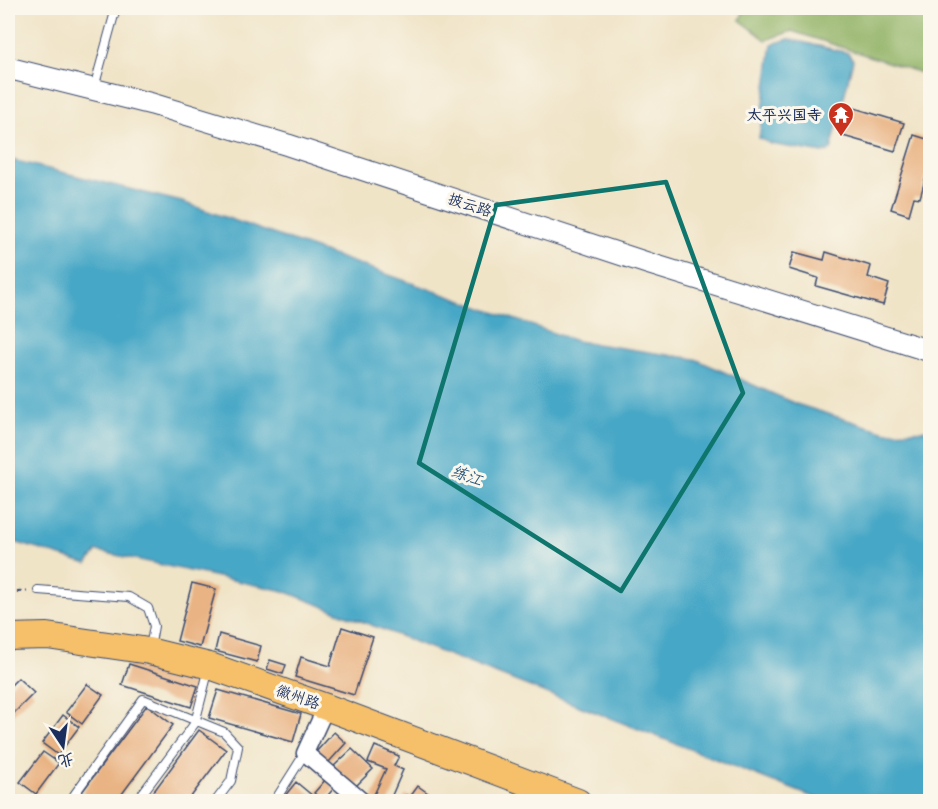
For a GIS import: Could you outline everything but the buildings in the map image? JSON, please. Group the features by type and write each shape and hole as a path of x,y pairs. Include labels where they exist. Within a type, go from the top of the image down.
{"main road":[{"name":"徽州路","path":"8,637 47,636 149,651 210,666 578,801"}],"street":[{"name":"披云路","path":"8,68 94,89 288,145 636,260 930,351"},
{"path":"326,707 305,753 363,801"}],"lane":[{"path":"94,89 116,8"},
{"path":"38,590 129,597 148,608 154,626 149,651"},
{"path":"136,801 195,720 210,666"},
{"path":"84,801 74,795 143,699 225,732 238,747 231,781 215,801"},
{"path":"274,801 305,753"}],"path":[{"path":"8,592 38,590"}],"highlighted area":[{"path":"666,182 743,393 621,591 419,463 496,205"}],"green space":[{"path":"745,8 930,8 930,76 792,31 766,40 740,20"}],"water":[{"path":"789,39 848,53 853,60 831,150 823,153 771,144 759,138 772,44"},
{"name":"练江","path":"8,159 182,202 576,341 695,359 796,404 886,432 930,430 930,801 823,801 284,591 97,551 87,564 8,540"}],"place":[{"name":"太平兴国寺","path":"841,138"}]}
